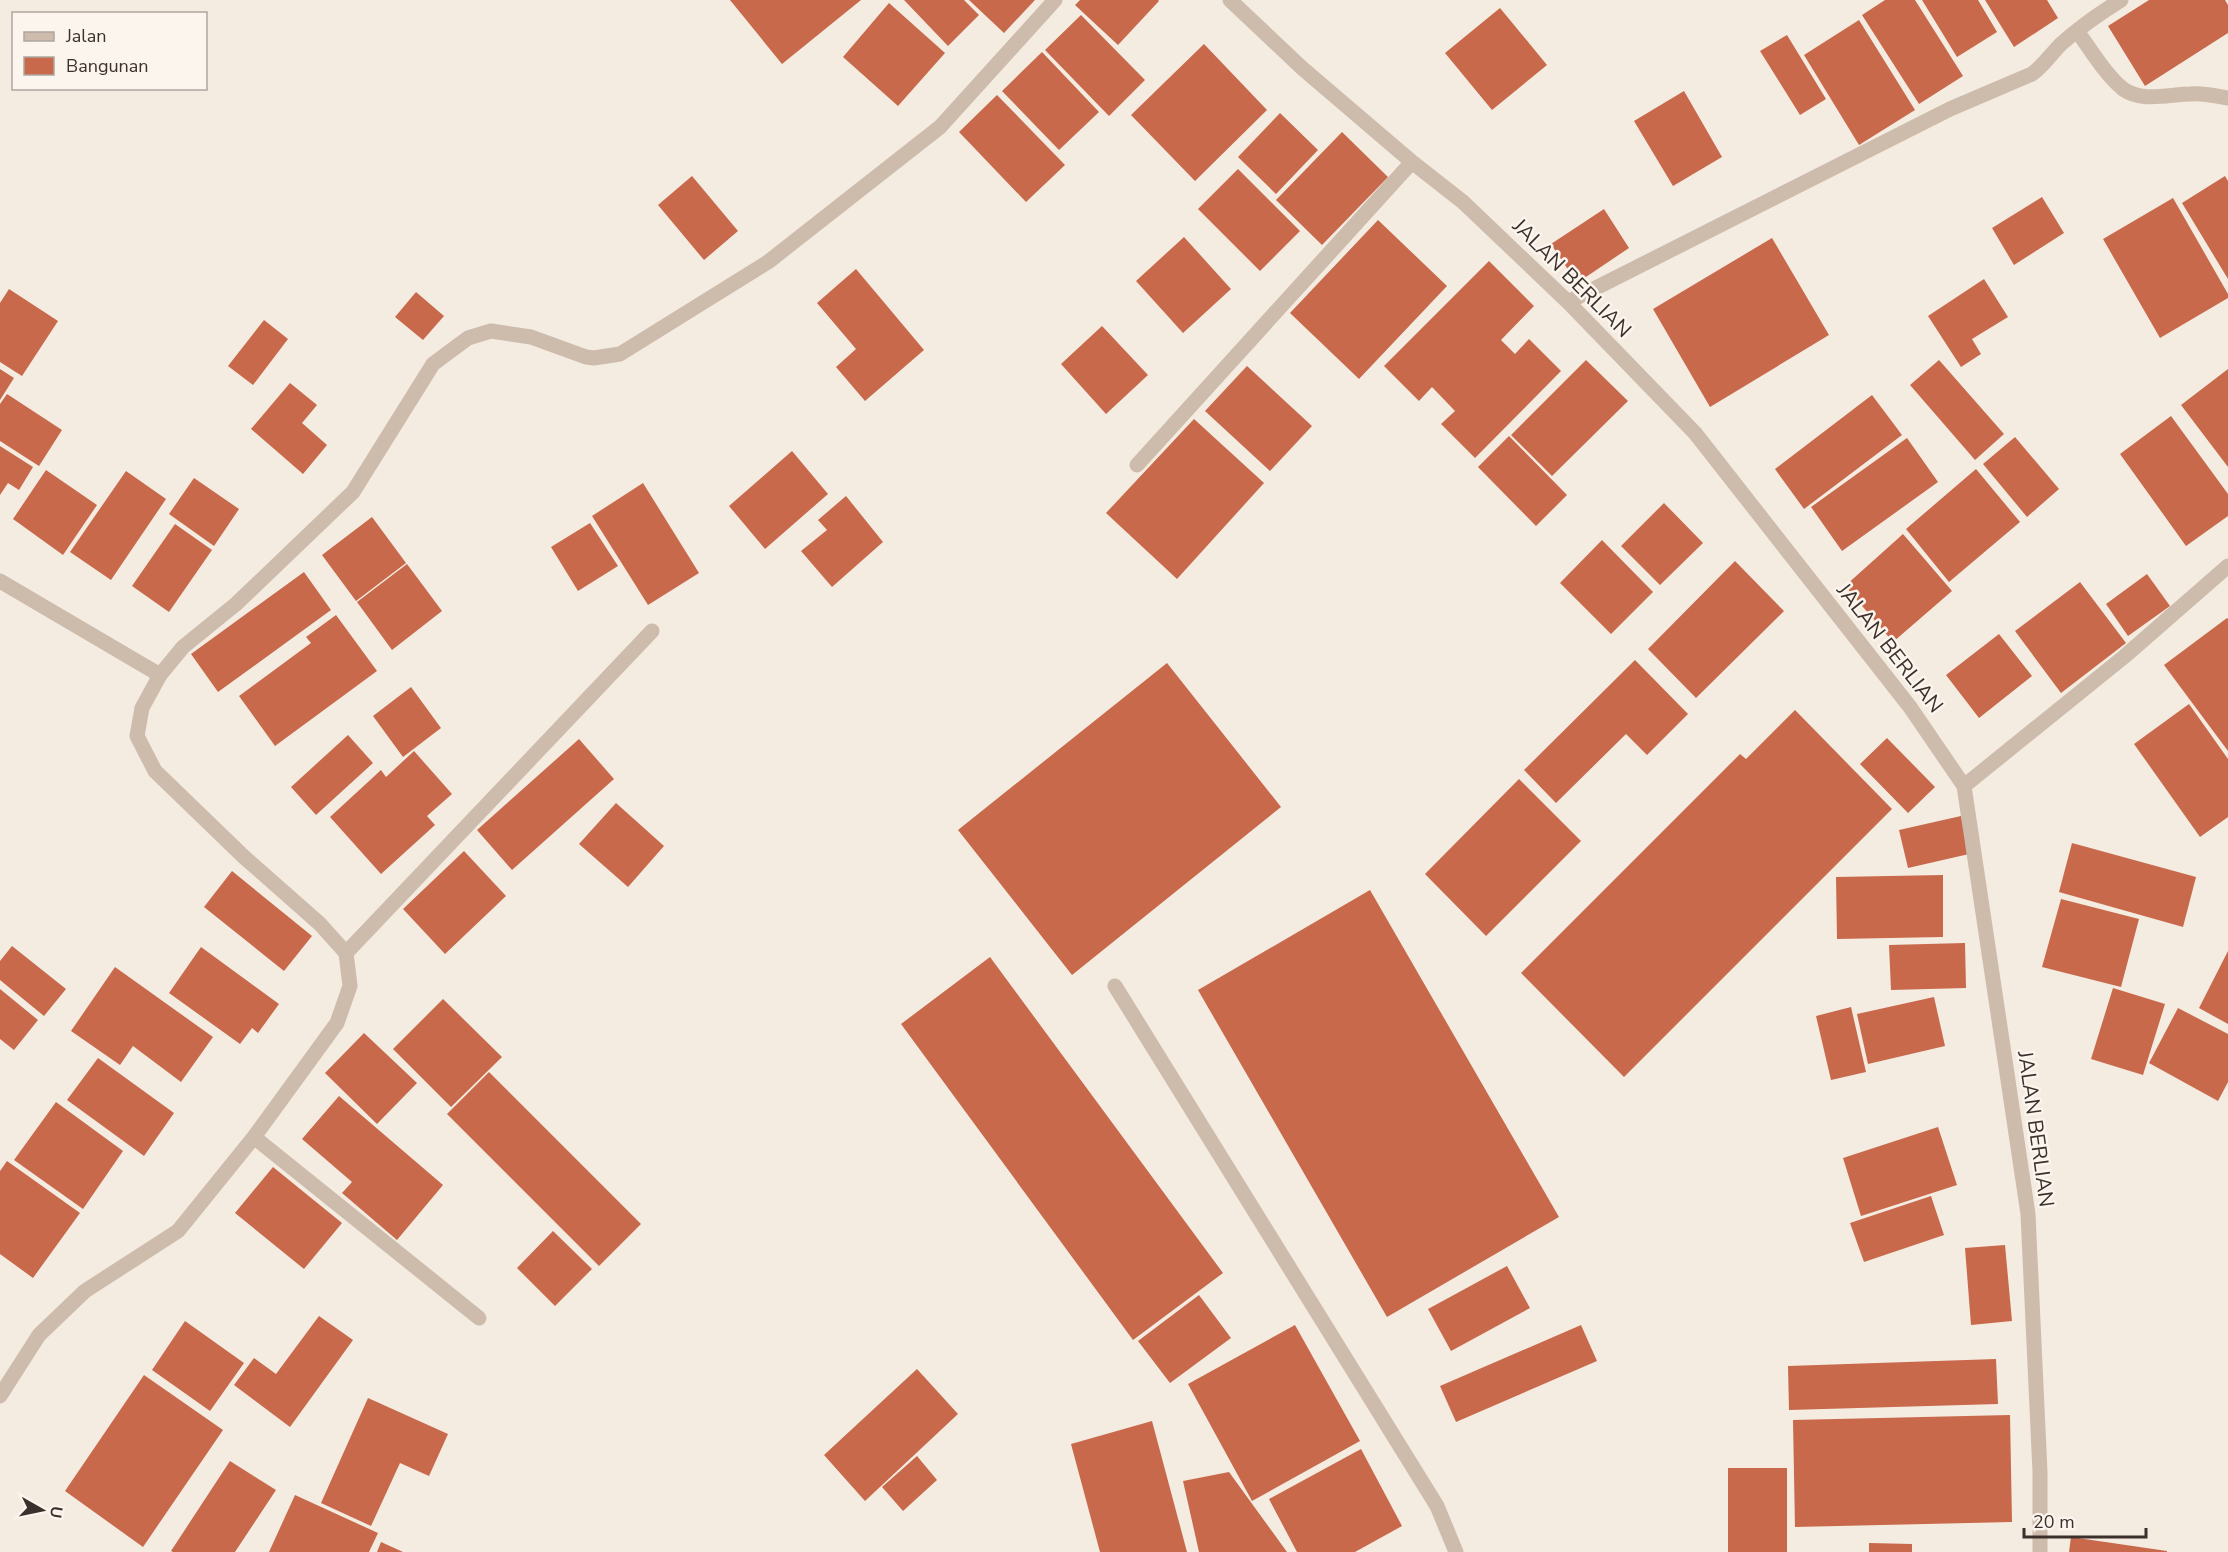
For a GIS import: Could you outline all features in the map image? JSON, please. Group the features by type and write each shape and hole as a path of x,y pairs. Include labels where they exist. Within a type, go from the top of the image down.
{"street":[{"path":"0,1396 39,1335 85,1291 178,1231 254,1137 337,1023 350,987 345,953 320,924 244,857 155,771 137,736 142,708 160,675 183,647 236,604 353,492 433,364 468,338 491,331 531,337 586,357 620,354 768,262 940,127 1055,0"},
{"name":"JALAN BERLIAN","path":"1230,0 1302,68 1412,162 1463,202 1568,302 1695,433 1910,707 1964,786 2028,1214 2040,1473 2040,1552"},
{"path":"1568,302 1950,109 2032,74 2090,19 2121,0"},
{"path":"2077,31 2113,79 2125,90 2139,96 2149,97 2193,93 2228,98"},
{"path":"1137,465 1412,162"},
{"path":"1964,786 2125,656 2228,566"},
{"path":"0,581 160,675"},
{"path":"345,953 652,631"},
{"path":"1115,986 1437,1506 1456,1552"},
{"path":"254,1137 479,1318"}],"building":[{"path":"730,0 861,0 782,64"},
{"path":"904,0 964,0 979,15 948,46"},
{"path":"969,0 1035,0 1004,33"},
{"path":"1080,0 1159,1 1118,45 1075,5"},
{"path":"1885,0 1915,0 1963,76 1919,104 1862,15"},
{"path":"1922,0 1978,0 1997,32 1957,57"},
{"path":"1985,0 2047,0 2058,18 2014,47"},
{"path":"2149,0 2225,0 2228,5 2228,33 2145,86 2108,26"},
{"path":"889,3 945,53 898,106 843,57"},
{"path":"1500,8 1547,65 1492,110 1445,53"},
{"path":"1081,15 1145,80 1109,116 1045,50"},
{"path":"1859,20 1915,110 1859,145 1804,55"},
{"path":"1787,35 1826,99 1800,115 1760,51"},
{"path":"1204,44 1267,110 1195,181 1131,115"},
{"path":"1042,52 1099,112 1059,150 1002,91"},
{"path":"1684,91 1722,157 1673,186 1634,121"},
{"path":"997,95 1065,165 1026,202 959,132"},
{"path":"1280,113 1318,150 1276,194 1238,157"},
{"path":"1342,132 1388,177 1322,245 1276,200"},
{"path":"1238,169 1300,231 1260,271 1198,209"},
{"path":"692,176 738,231 704,260 658,205"},
{"path":"2225,176 2228,181 2228,279 2182,203"},
{"path":"2042,197 2064,233 2014,265 1992,228"},
{"path":"2173,198 2228,294 2228,298 2160,338 2103,239"},
{"path":"1604,209 1629,248 1577,283 1551,244"},
{"path":"1378,220 1447,286 1359,379 1290,313"},
{"path":"1184,237 1231,289 1183,333 1136,281"},
{"path":"1772,238 1829,335 1710,407 1653,309"},
{"path":"1489,261 1534,306 1501,340 1515,354 1529,339 1561,371 1475,458 1441,424 1455,411 1432,387 1419,401 1384,366"},
{"path":"856,269 924,350 865,401 836,367 856,349 817,303"},
{"path":"1984,279 2008,317 1972,339 1981,354 1961,367 1928,316"},
{"path":"9,289 58,321 22,376 0,362 0,303"},
{"path":"416,292 444,316 423,340 395,317"},
{"path":"264,320 288,339 253,385 228,366"},
{"path":"1102,326 1148,375 1106,414 1061,364"},
{"path":"1586,360 1628,401 1552,476 1511,435"},
{"path":"1939,360 2004,434 1975,460 1910,385"},
{"path":"1247,366 1312,426 1270,471 1205,411"},
{"path":"0,369 14,378 0,400"},
{"path":"2228,369 2228,467 2181,405"},
{"path":"290,383 317,405 302,423 327,445 303,474 251,429"},
{"path":"7,394 62,430 39,466 0,441 0,404"},
{"path":"1872,395 1902,435 1804,509 1775,469"},
{"path":"2171,416 2228,494 2228,516 2186,546 2120,454"},
{"path":"1194,419 1264,483 1177,579 1106,513"},
{"path":"1509,436 1567,495 1536,526 1478,467"},
{"path":"2015,437 2059,489 2027,517 1983,464"},
{"path":"1907,438 1938,482 1842,551 1811,507"},
{"path":"0,446 33,467 19,490 8,483 0,495"},
{"path":"792,451 828,494 765,549 729,506"},
{"path":"1976,469 2020,522 1949,582 1906,529"},
{"path":"46,470 97,505 63,555 13,519"},
{"path":"126,471 166,499 111,580 70,552"},
{"path":"194,478 239,509 214,546 169,514"},
{"path":"643,483 699,573 648,605 592,516"},
{"path":"846,496 883,542 832,587 801,551 827,530 818,520"},
{"path":"1664,503 1703,543 1660,585 1621,546"},
{"path":"372,517 406,563 356,601 322,555"},
{"path":"590,523 618,566 578,591 551,547"},
{"path":"175,524 212,550 169,612 132,586"},
{"path":"1903,534 1952,591 1893,642 1845,586"},
{"path":"1602,540 1653,592 1611,634 1560,583"},
{"path":"1735,561 1784,611 1696,698 1648,649"},
{"path":"407,564 442,611 392,650 357,602"},
{"path":"304,572 331,610 218,692 191,654"},
{"path":"2147,574 2170,606 2128,636 2106,604"},
{"path":"2080,582 2126,643 2061,693 2015,631"},
{"path":"336,615 377,671 275,746 239,696 311,643 306,637"},
{"path":"2228,619 2228,751 2164,665"},
{"path":"1999,634 2032,676 1979,718 1946,675"},
{"path":"1635,660 1688,714 1647,755 1626,734 1556,803 1524,770"},
{"path":"1167,663 1281,807 1072,975 958,830"},
{"path":"411,687 441,728 403,757 373,716"},
{"path":"2189,704 2228,759 2228,817 2200,837 2134,744"},
{"path":"1795,710 1892,809 1624,1077 1521,973 1740,754 1746,759"},
{"path":"348,735 373,763 316,815 291,787"},
{"path":"1887,738 1935,787 1908,813 1860,764"},
{"path":"579,739 614,779 512,870 477,830"},
{"path":"414,751 452,794 427,816 435,825 381,874 330,817 381,770 386,777"},
{"path":"1519,779 1581,841 1486,936 1425,874"},
{"path":"616,803 664,846 628,887 579,844"},
{"path":"1961,816 1969,854 1908,868 1899,830"},
{"path":"2072,843 2196,877 2183,927 2059,892"},
{"path":"464,851 506,896 445,954 403,909"},
{"path":"232,871 312,936 284,971 204,907"},
{"path":"1943,875 1943,937 1837,939 1836,877"},
{"path":"1370,890 1559,1217 1387,1317 1198,990"},
{"path":"2061,899 2139,919 2121,987 2042,967"},
{"path":"1965,943 1966,988 1891,990 1889,945"},
{"path":"12,946 66,989 44,1016 0,980 0,961"},
{"path":"201,947 279,1004 258,1033 252,1028 240,1044 169,993"},
{"path":"2228,951 2228,1024 2199,1008"},
{"path":"990,957 1223,1273 1133,1340 901,1024"},
{"path":"115,967 213,1037 181,1082 133,1046 120,1065 71,1031"},
{"path":"2113,988 2165,1004 2143,1075 2091,1059"},
{"path":"0,989 38,1020 14,1050 0,1039"},
{"path":"1934,997 1945,1046 1868,1064 1857,1014"},
{"path":"443,999 502,1057 451,1107 393,1049"},
{"path":"1851,1007 1866,1072 1831,1080 1816,1016"},
{"path":"2178,1008 2228,1034 2228,1082 2218,1101 2149,1063"},
{"path":"364,1033 417,1083 377,1124 325,1073"},
{"path":"98,1058 174,1113 144,1156 67,1100"},
{"path":"489,1072 641,1224 599,1266 447,1114"},
{"path":"339,1096 443,1185 397,1240 342,1193 352,1182 302,1139"},
{"path":"56,1102 123,1151 83,1209 14,1160"},
{"path":"1938,1127 1957,1185 1861,1216 1843,1158"},
{"path":"7,1161 80,1213 33,1278 0,1254 0,1171"},
{"path":"273,1167 342,1223 304,1269 235,1213"},
{"path":"1931,1196 1944,1235 1864,1262 1850,1223"},
{"path":"553,1231 592,1269 555,1306 517,1268"},
{"path":"2005,1245 2012,1321 1971,1325 1965,1248"},
{"path":"1507,1266 1530,1308 1451,1351 1428,1309"},
{"path":"1199,1295 1231,1338 1170,1383 1138,1341"},
{"path":"319,1316 353,1340 290,1427 234,1385 254,1358 276,1374"},
{"path":"185,1321 244,1363 210,1411 152,1370"},
{"path":"1295,1325 1360,1441 1252,1501 1188,1384"},
{"path":"1581,1325 1597,1361 1456,1422 1440,1386"},
{"path":"1996,1359 1998,1404 1789,1410 1788,1366"},
{"path":"917,1369 958,1414 865,1501 824,1455"},
{"path":"144,1375 223,1430 143,1547 65,1491"},
{"path":"368,1398 448,1434 429,1476 400,1463 371,1526 321,1503"},
{"path":"2010,1415 2012,1522 1795,1527 1793,1420"},
{"path":"1152,1421 1187,1552 1100,1552 1071,1444"},
{"path":"1361,1449 1402,1526 1355,1552 1297,1552 1269,1499"},
{"path":"917,1456 937,1480 903,1511 882,1487"},
{"path":"230,1461 276,1490 235,1552 171,1551"},
{"path":"1728,1468 1787,1468 1787,1552 1728,1552"},
{"path":"1229,1472 1287,1552 1199,1552 1183,1481"},
{"path":"295,1495 378,1533 369,1552 269,1552"},
{"path":"2071,1537 2167,1551 2167,1552 2069,1552"},
{"path":"381,1542 403,1552 377,1552"},
{"path":"1869,1543 1912,1544 1912,1552 1869,1552"}]}
